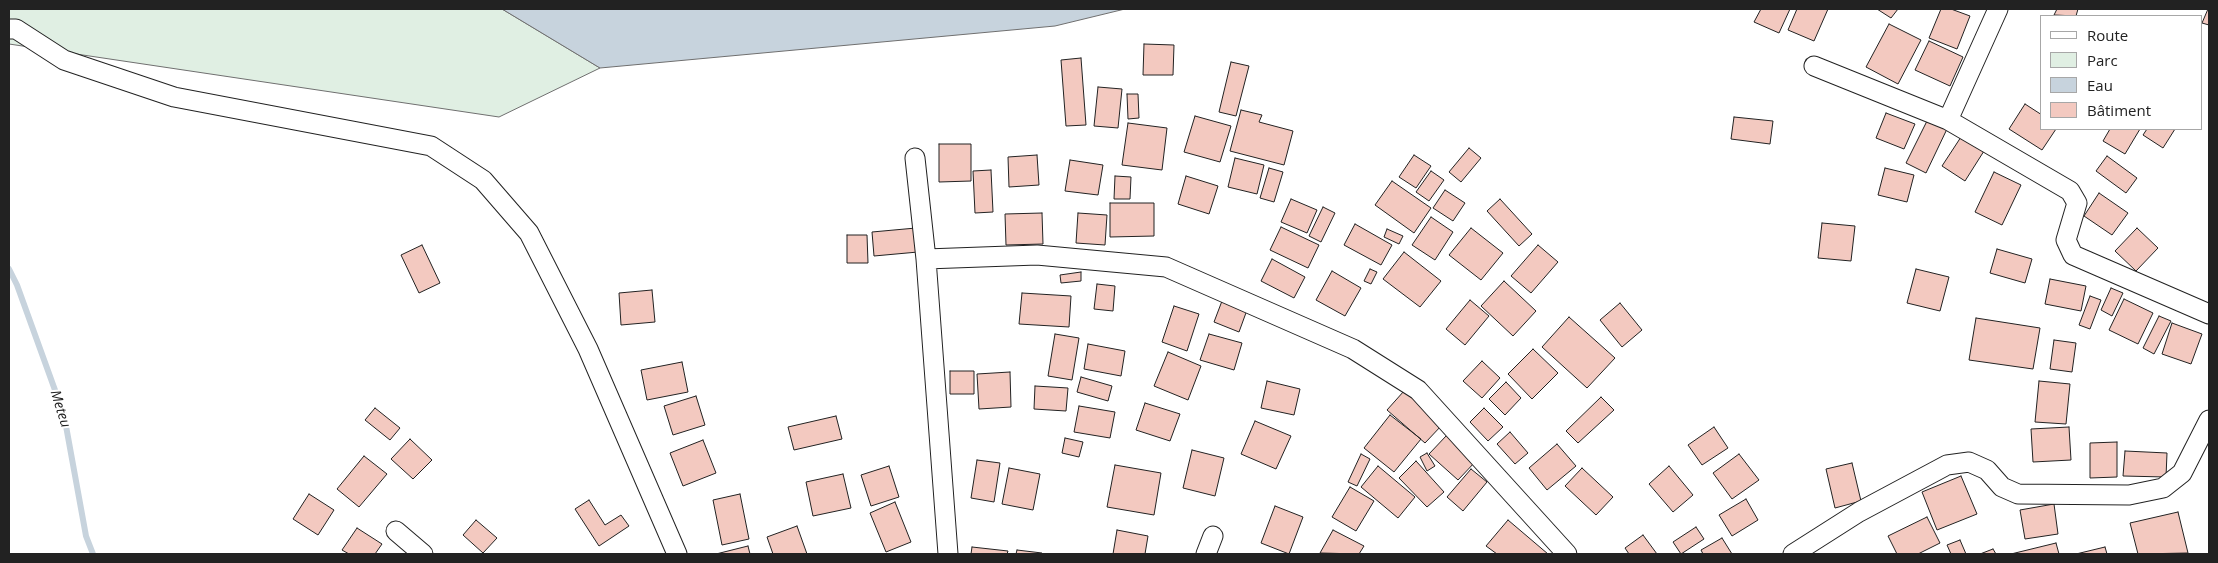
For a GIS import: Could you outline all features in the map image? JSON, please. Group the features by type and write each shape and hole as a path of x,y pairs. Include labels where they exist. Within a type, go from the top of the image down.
{"street":[{"path":"1948,120 1998,9"},
{"path":"9,29 16,29 64,60 174,98 431,146 483,180 529,233 588,349 677,554"},
{"path":"1814,66 1948,120 2070,191 2077,203 2066,240 2073,255 2209,314"},
{"path":"915,158 926,259 948,554"},
{"path":"926,259 1038,255 1166,267 1353,349 1418,390 1567,554"},
{"path":"1793,554 1859,512 1947,465 1969,462 1987,470 2002,487 2018,494 2129,495 2163,488 2182,473 2209,420"},
{"path":"396,531 423,554"},
{"path":"1206,554 1213,536"}],"green space":[{"path":"9,9 502,9 600,68 499,117 9,44"}],"water":[{"path":"502,9 1125,9 1055,26 600,68"}],"building":[{"path":"1761,9 1790,9 1779,33 1754,22"},
{"path":"1797,9 1828,9 1814,41 1788,30"},
{"path":"1877,9 1898,9 1891,18"},
{"path":"1941,9 1951,9 1970,16 1957,49 1929,38"},
{"path":"2057,9 2078,9 2076,15 2054,15"},
{"path":"2209,9 2209,25 2203,23"},
{"path":"1889,24 1921,40 1898,84 1866,67"},
{"path":"1929,41 1963,57 1950,86 1915,70"},
{"path":"1144,44 1174,45 1173,75 1143,75"},
{"path":"1081,58 1086,125 1066,126 1061,60"},
{"path":"1231,62 1249,66 1236,116 1219,112"},
{"path":"1098,87 1122,89 1118,128 1094,126"},
{"path":"1127,94 1138,94 1139,118 1128,119"},
{"path":"2025,104 2040,114 2040,130 2055,130 2042,150 2009,129"},
{"path":"1241,110 1262,115 1259,122 1293,131 1284,165 1230,151"},
{"path":"1886,113 1915,124 1904,149 1876,138"},
{"path":"1195,116 1231,126 1220,162 1184,152"},
{"path":"1734,117 1773,121 1770,144 1731,139"},
{"path":"1928,119 1947,129 1926,173 1906,163"},
{"path":"1128,123 1167,128 1162,170 1122,165"},
{"path":"2109,130 2139,130 2125,154 2103,141"},
{"path":"2146,130 2174,130 2163,148 2143,135"},
{"path":"1961,137 1984,151 1965,181 1942,166"},
{"path":"939,144 971,144 971,181 939,182"},
{"path":"1469,148 1481,158 1461,182 1449,172"},
{"path":"1037,155 1039,185 1009,187 1008,157"},
{"path":"1414,155 1431,166 1416,188 1399,177"},
{"path":"2107,156 2137,178 2126,193 2096,171"},
{"path":"1235,158 1264,165 1257,194 1228,187"},
{"path":"1070,160 1103,165 1098,195 1065,191"},
{"path":"1269,168 1283,172 1274,202 1260,198"},
{"path":"1885,168 1914,175 1907,202 1878,195"},
{"path":"991,170 993,212 975,213 973,171"},
{"path":"1431,171 1444,180 1429,201 1416,192"},
{"path":"1994,172 2021,185 2002,225 1975,212"},
{"path":"1115,176 1131,177 1130,199 1114,199"},
{"path":"1186,176 1218,186 1209,214 1178,204"},
{"path":"1392,181 1431,208 1414,233 1375,205"},
{"path":"1445,190 1465,203 1453,221 1433,208"},
{"path":"2099,193 2128,213 2112,235 2084,216"},
{"path":"1291,199 1317,210 1307,233 1281,222"},
{"path":"1500,199 1532,234 1519,246 1487,211"},
{"path":"1110,203 1154,203 1154,236 1110,237"},
{"path":"1323,207 1335,213 1321,242 1309,236"},
{"path":"1042,213 1043,244 1006,245 1005,214"},
{"path":"1078,213 1107,215 1105,245 1076,243"},
{"path":"1431,217 1453,232 1435,260 1412,245"},
{"path":"1822,223 1855,226 1851,261 1818,258"},
{"path":"1355,224 1392,245 1381,265 1344,245"},
{"path":"1281,227 1319,245 1308,268 1270,250"},
{"path":"916,228 918,252 874,256 872,232"},
{"path":"1471,228 1503,253 1481,280 1449,255"},
{"path":"2137,228 2158,248 2136,271 2115,251"},
{"path":"1387,229 1403,236 1399,244 1384,237"},
{"path":"847,235 867,235 868,263 847,263"},
{"path":"422,245 440,283 419,293 401,255"},
{"path":"1538,245 1558,262 1531,293 1511,276"},
{"path":"1997,249 2032,259 2025,283 1990,273"},
{"path":"1404,252 1441,281 1420,307 1383,279"},
{"path":"1272,259 1305,277 1294,298 1261,281"},
{"path":"1370,269 1377,272 1371,284 1364,281"},
{"path":"1916,269 1949,277 1940,311 1907,303"},
{"path":"1332,271 1361,288 1345,316 1316,300"},
{"path":"1081,272 1081,281 1061,283 1060,275"},
{"path":"2050,279 2086,286 2081,311 2045,304"},
{"path":"1504,281 1536,311 1513,336 1481,306"},
{"path":"1097,284 1115,286 1113,311 1094,309"},
{"path":"2111,288 2123,293 2112,316 2101,310"},
{"path":"652,290 655,322 621,325 619,293"},
{"path":"1022,293 1071,296 1069,327 1019,324"},
{"path":"2090,296 2101,300 2090,329 2079,325"},
{"path":"2124,299 2153,313 2138,344 2109,330"},
{"path":"1470,300 1489,316 1465,345 1446,329"},
{"path":"1222,301 1247,310 1239,332 1214,322"},
{"path":"1620,303 1642,330 1622,347 1600,320"},
{"path":"1174,306 1199,314 1187,351 1162,342"},
{"path":"2159,316 2171,321 2154,354 2143,348"},
{"path":"1569,317 1615,358 1587,388 1542,347"},
{"path":"1976,318 2040,328 2033,369 1969,360"},
{"path":"2172,323 2202,334 2191,364 2162,354"},
{"path":"1055,334 1079,338 1072,380 1048,376"},
{"path":"1209,334 1242,343 1234,370 1200,360"},
{"path":"2054,340 2076,343 2072,372 2050,369"},
{"path":"1088,344 1125,351 1121,376 1084,369"},
{"path":"1533,349 1558,373 1532,399 1508,374"},
{"path":"1168,352 1201,366 1188,400 1154,386"},
{"path":"1482,361 1500,378 1482,398 1463,381"},
{"path":"682,362 688,392 647,400 641,370"},
{"path":"950,371 974,371 974,394 950,394"},
{"path":"1010,372 1011,407 979,409 977,374"},
{"path":"1081,377 1112,386 1108,401 1077,392"},
{"path":"1267,381 1300,389 1294,415 1261,408"},
{"path":"2039,381 2070,384 2066,424 2035,422"},
{"path":"1506,382 1521,398 1505,415 1489,399"},
{"path":"1035,386 1068,388 1066,411 1034,409"},
{"path":"1404,391 1442,425 1425,443 1387,410"},
{"path":"696,396 705,425 673,435 664,406"},
{"path":"1601,397 1614,410 1578,443 1566,431"},
{"path":"1145,403 1180,414 1170,441 1136,430"},
{"path":"1079,406 1115,412 1110,438 1074,432"},
{"path":"375,408 400,428 390,440 365,420"},
{"path":"1484,408 1503,427 1488,441 1470,422"},
{"path":"1390,415 1421,439 1394,472 1364,448"},
{"path":"836,416 842,439 794,450 788,427"},
{"path":"1255,421 1291,436 1276,469 1241,454"},
{"path":"1714,427 1728,448 1702,465 1688,445"},
{"path":"2069,427 2071,460 2033,462 2031,429"},
{"path":"1510,432 1528,453 1515,464 1497,444"},
{"path":"1447,435 1476,461 1458,480 1429,454"},
{"path":"1065,438 1083,442 1079,457 1062,453"},
{"path":"410,439 432,460 413,479 391,459"},
{"path":"703,440 716,473 683,486 670,453"},
{"path":"2117,442 2117,477 2090,478 2090,443"},
{"path":"1557,444 1576,466 1547,490 1529,468"},
{"path":"1192,450 1224,458 1215,496 1183,488"},
{"path":"2125,451 2167,453 2166,477 2123,476"},
{"path":"1427,453 1435,466 1427,471 1420,457"},
{"path":"1361,454 1370,459 1357,486 1348,482"},
{"path":"1739,454 1759,480 1732,499 1713,473"},
{"path":"364,456 387,474 359,507 337,489"},
{"path":"977,460 1000,463 994,502 971,498"},
{"path":"1416,461 1444,492 1427,507 1399,478"},
{"path":"1852,463 1861,501 1835,508 1826,469"},
{"path":"1115,465 1161,473 1154,515 1107,507"},
{"path":"889,466 899,497 871,506 861,475"},
{"path":"1378,466 1415,497 1398,518 1361,487"},
{"path":"1669,466 1693,495 1673,512 1649,484"},
{"path":"1009,468 1040,474 1033,510 1002,504"},
{"path":"1582,468 1613,497 1596,515 1565,486"},
{"path":"1471,469 1487,482 1463,511 1447,497"},
{"path":"843,474 851,508 813,516 806,482"},
{"path":"1961,476 1977,514 1937,530 1922,492"},
{"path":"1350,487 1374,501 1356,531 1332,517"},
{"path":"309,494 334,510 318,535 293,519"},
{"path":"740,494 749,539 722,545 713,500"},
{"path":"1746,499 1758,520 1732,536 1719,515"},
{"path":"589,500 605,525 621,515 629,526 599,546 575,509"},
{"path":"895,502 911,542 886,552 870,513"},
{"path":"2054,504 2058,534 2025,539 2020,510"},
{"path":"1275,506 1303,517 1289,554 1261,543"},
{"path":"2178,512 2188,553 2138,554 2130,523"},
{"path":"1927,517 1940,543 1918,554 1897,554 1888,536"},
{"path":"476,520 497,538 483,553 463,535"},
{"path":"1508,520 1548,554 1497,554 1486,546"},
{"path":"797,526 807,554 773,554 767,537"},
{"path":"1696,527 1704,539 1681,554 1673,542"},
{"path":"357,528 382,544 375,554 349,554 342,550"},
{"path":"1117,530 1148,536 1145,554 1113,554"},
{"path":"1333,530 1364,546 1359,554 1320,553"},
{"path":"1643,535 1657,554 1629,554 1625,548"},
{"path":"1722,538 1732,554 1703,554 1701,550"},
{"path":"1960,540 1966,554 1951,554 1947,545"},
{"path":"2056,543 2059,554 2011,554"},
{"path":"748,546 750,554 716,554"},
{"path":"972,547 1008,551 1007,554 971,554"},
{"path":"2105,547 2107,554 2076,554"},
{"path":"1993,549 1996,554 1980,554"},
{"path":"1017,550 1042,553 1016,554"}],"waterway":[{"name":"Meteu","path":"9,269 17,285 64,415 86,536 93,554"}]}
